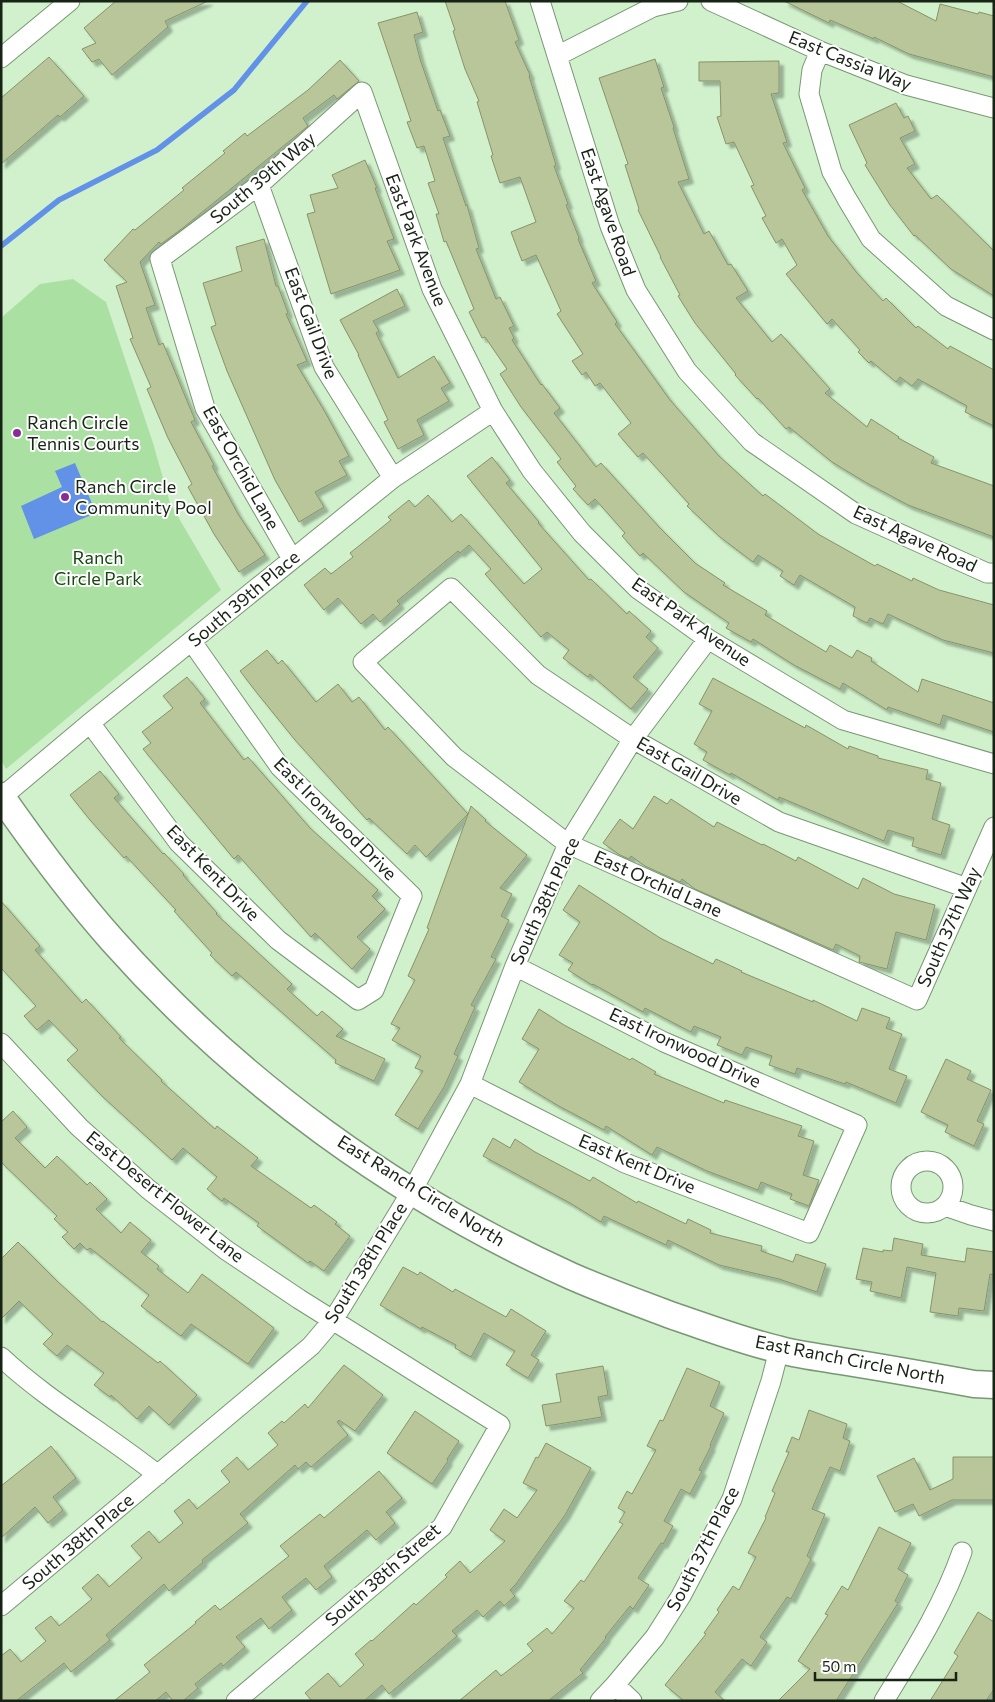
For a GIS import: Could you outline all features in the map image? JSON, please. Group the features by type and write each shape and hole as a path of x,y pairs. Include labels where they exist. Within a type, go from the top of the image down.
{"street":[{"path":"1,58 70,1"},
{"name":"East Agave Road","path":"540,1 610,226 636,290 687,371 752,442 856,514 987,572 994,573"},
{"path":"557,56 652,4 678,1"},
{"name":"East Cassia Way","path":"711,1 820,51 906,85 994,108"},
{"path":"820,51 812,70 809,94 832,172 846,199 872,239 946,306 994,330"},
{"name":"South 39th Way","path":"160,259 259,185 362,92"},
{"name":"East Park Avenue","path":"362,92 432,289 493,411 532,471 582,533 638,589 708,639 843,720 994,764"},
{"name":"East Gail Drive","path":"259,185 324,367 393,478"},
{"name":"East Orchid Lane","path":"160,259 205,408 292,559"},
{"name":"South 39th Place","path":"1,796 393,478 493,411"},
{"name":"East Gail Drive","path":"363,662 451,588 538,675 634,739 779,822 967,888"},
{"name":"South 38th Place","path":"1,1606 311,1346 333,1320 412,1190 470,1084 515,966 568,844 634,739 708,639"},
{"name":"East Ironwood Drive","path":"192,642 280,767 412,896 374,990 358,1000"},
{"name":"East Orchid Lane","path":"363,662 454,757 568,844 917,1000"},
{"name":"East Kent Drive","path":"90,723 179,843 278,940 358,1000"},
{"name":"East Ranch Circle North","path":"1,796 36,846 81,903 126,955 189,1020 280,1099 326,1133 412,1190 511,1247 574,1277 641,1304 706,1327 779,1350 974,1384 994,1385"},
{"name":"South 37th Way","path":"917,1000 994,827"},
{"name":"East Ironwood Drive","path":"515,966 664,1042 857,1125 809,1233"},
{"name":"East Desert Flower Lane","path":"1,1042 79,1127 148,1189 226,1250 500,1425"},
{"name":"East Kent Drive","path":"470,1084 625,1163 809,1233"},
{"path":"945,1206 994,1221"},
{"name":"South 37th Place","path":"600,1701 656,1636 681,1596 732,1499 771,1381 779,1350"},
{"path":"1,1357 54,1401 141,1461 158,1475"},
{"name":"South 38th Street","path":"236,1701 442,1527 500,1425"},
{"path":"884,1701 923,1637 951,1581 962,1552"},
{"path":"615,1685 632,1701"}],"green space":[{"name":"Ranch Circle Park","path":"73,279 106,302 153,443 170,503 221,590 6,769 1,760 1,318 40,284"}],"water":[{"name":"Ranch Circle Community Pool","path":"75,463 96,513 34,539 21,506 62,487 55,471"}],"building":[{"path":"116,1 208,1 165,21 168,27 112,75 99,59 92,62 82,49 96,43 84,28"},
{"path":"445,1 505,1 519,40 515,42 530,75 556,165 554,166 568,204 566,205 596,281 592,283 617,322 615,324 670,400 719,456 763,496 765,494 818,534 875,566 877,564 912,581 913,578 939,590 994,605 994,653 943,640 888,614 883,624 870,618 867,623 853,616 855,607 800,575 794,585 780,576 783,571 758,555 753,562 720,537 687,506 689,504 643,453 638,457 618,434 631,423 600,383 595,386 586,372 582,375 572,361 583,354 557,314 561,311 536,255 522,261 511,232 536,222 520,177 500,183 477,102 479,101 465,69"},
{"path":"784,1 897,1 936,21 940,4 978,14 979,12 994,16 994,77 909,54 874,37 874,39 830,20 829,23"},
{"path":"417,12 423,32 414,35 420,59 438,111 440,110 450,136 443,138 467,205 479,248 476,249 496,299 500,297 514,326 509,328 514,338 512,340 541,385 560,408 554,413 596,467 601,463 660,528 695,563 725,583 723,585 767,611 765,615 826,652 830,645 852,658 857,650 872,658 871,661 918,692 922,679 994,703 994,732 943,715 940,725 888,707 887,710 843,683 840,689 794,665 753,639 751,642 726,628 729,623 684,592 643,553 640,556 622,536 625,533 595,499 588,505 573,489 576,486 557,462 561,459 521,407 500,374 507,369 485,337 482,338 469,312 474,309 446,241 444,242 436,214 439,214 428,183 435,181 424,146 417,148 407,122 411,121 378,23"},
{"path":"49,57 84,96 60,117 58,115 1,164 1,98"},
{"path":"655,59 664,87 661,88 689,179 678,182 704,234 709,231 728,265 731,264 748,291 736,298 772,342 781,334 830,389 825,393 867,427 871,419 898,438 934,457 931,463 994,486 994,537 908,505 832,462 789,427 786,429 735,375 695,323 678,296 680,295 638,210 625,165 628,164 599,78"},
{"path":"340,60 359,81 337,99 334,95 303,118 308,126 184,227 161,244 159,242 140,262 155,305 146,308 159,345 163,343 195,420 191,422 238,514 265,555 239,572 214,534 188,487 192,484 168,438 147,389 151,387 130,339 133,338 116,286 127,282 104,260 133,229 135,230 184,190 182,188 225,153 223,151 245,133 247,136 308,90"},
{"path":"779,61 779,93 771,94 787,142 783,143 805,188 802,190 828,236 857,273 883,301 886,298 916,328 918,326 948,349 950,346 994,370 994,426 965,412 967,406 918,379 912,386 900,377 896,382 871,361 869,363 832,319 827,324 786,274 797,265 782,239 776,243 762,218 766,216 751,186 754,185 734,142 726,144 717,117 721,116 720,81 699,81 699,62"},
{"path":"896,103 904,118 908,116 915,131 900,138 915,164 907,168 931,199 937,195 994,251 994,296 951,269 914,236 890,205 865,165 867,163 849,125"},
{"path":"365,160 377,188 375,188 394,239 387,241 400,270 331,294 307,214 315,212 310,195 338,188 332,175"},
{"path":"264,239 276,286 278,286 288,313 286,314 307,361 297,365 349,456 339,461 347,475 315,492 324,507 299,522 275,480 227,371 211,327 216,325 203,283 242,271 236,247"},
{"path":"397,289 405,306 373,321 379,331 376,333 398,378 434,356 450,383 441,388 449,401 417,420 424,435 398,449 384,422 388,420 359,355 340,320"},
{"path":"492,457 510,480 506,483 538,523 589,580 591,579 627,614 629,611 651,631 646,637 658,648 633,677 648,689 631,709 590,674 588,677 563,658 569,650 547,632 541,637 485,574 491,569 469,545 460,553 458,551 397,601 400,604 380,622 373,614 361,624 338,598 324,610 304,585 325,568 331,574 353,557 350,553 391,520 388,517 409,500 415,507 428,495 452,522 461,514 524,584 542,569 467,476"},
{"path":"267,650 278,664 282,660 316,702 338,684 352,702 359,697 385,730 388,727 468,814 426,857 415,845 407,854 369,818 367,820 295,740 240,671"},
{"path":"187,677 205,699 200,703 244,760 248,757 310,828 378,890 372,896 385,909 357,937 370,949 352,969 315,933 311,937 238,855 234,859 143,749 151,743 142,732 173,708 163,696"},
{"path":"713,678 805,728 806,725 848,749 849,746 878,756 878,758 928,770 926,779 941,783 932,819 950,825 941,855 912,846 914,838 888,830 884,841 779,797 778,800 731,773 730,775 703,760 707,752 694,744 712,711 699,704"},
{"path":"100,771 119,794 114,798 163,854 184,874 216,914 292,984 287,989 317,1016 322,1011 343,1029 336,1036 385,1059 374,1081 335,1063 336,1060 236,972 232,976 210,955 212,953 174,911 176,910 126,856 124,858 90,820 70,795"},
{"path":"654,796 667,804 671,799 714,827 717,822 796,861 798,857 858,889 863,878 894,894 935,905 926,940 896,932 887,969 859,962 860,956 836,944 833,950 695,889 682,879 680,882 645,866 631,856 629,859 620,855 603,843 620,819 633,829"},
{"path":"471,806 485,821 527,855 500,888 512,894 501,916 509,920 491,957 496,959 471,1005 475,1007 454,1054 458,1056 444,1087 418,1129 395,1115 423,1071 415,1068 421,1056 392,1040 400,1028 391,1024 415,980 408,976 429,929 427,928"},
{"path":"579,885 660,938 713,964 716,959 741,972 813,1002 813,1000 857,1021 862,1008 890,1018 886,1028 902,1034 889,1069 907,1076 896,1103 846,1082 845,1084 797,1068 795,1074 769,1065 772,1056 746,1047 742,1055 717,1045 721,1037 694,1026 691,1032 645,1008 643,1012 568,970 573,963 559,955 580,922 563,910"},
{"path":"1,901 40,946 35,950 82,1003 86,999 121,1037 119,1038 161,1081 215,1129 217,1126 258,1158 251,1166 311,1208 314,1205 337,1222 335,1224 350,1236 324,1271 310,1261 308,1263 257,1226 259,1223 224,1198 222,1201 207,1189 217,1177 183,1148 172,1160 103,1097 67,1060 78,1050 49,1020 37,1030 24,1016 36,1006 1,968"},
{"path":"539,1009 564,1025 630,1060 632,1058 656,1072 654,1074 724,1103 725,1100 802,1126 798,1136 814,1141 803,1175 819,1180 809,1206 790,1199 792,1194 761,1182 758,1190 707,1171 657,1147 652,1155 606,1126 604,1130 519,1082 539,1049 522,1039"},
{"path":"946,1059 971,1071 967,1079 991,1090 977,1121 984,1124 974,1146 945,1132 948,1125 921,1112"},
{"path":"13,1111 27,1127 15,1138 45,1168 57,1156 87,1185 90,1182 107,1199 96,1209 121,1233 130,1222 151,1240 141,1252 159,1266 157,1269 188,1293 202,1274 274,1328 248,1364 191,1324 181,1336 141,1306 149,1295 90,1248 87,1250 80,1243 74,1249 62,1237 68,1232 54,1219 57,1216 1,1162 1,1122"},
{"path":"493,1138 510,1148 515,1139 535,1152 590,1181 593,1177 637,1203 638,1201 686,1224 688,1219 711,1230 710,1233 762,1246 761,1251 793,1262 796,1254 826,1264 817,1292 779,1279 719,1265 668,1240 666,1245 604,1216 601,1222 483,1156"},
{"path":"894,1238 923,1244 921,1255 965,1262 967,1248 994,1252 994,1275 990,1274 984,1311 959,1308 958,1316 930,1312 936,1273 907,1267 901,1298 870,1291 872,1282 856,1279 863,1248 883,1252 883,1250 892,1251"},
{"path":"18,1242 102,1322 158,1363 160,1361 197,1395 169,1425 149,1406 137,1419 111,1395 110,1397 94,1385 104,1373 67,1345 57,1356 43,1344 53,1334 19,1301 1,1319 1,1259"},
{"path":"403,1267 418,1275 420,1272 453,1292 455,1289 506,1317 511,1309 546,1331 531,1355 539,1360 528,1378 506,1365 515,1351 484,1333 471,1357 455,1348 456,1345 422,1327 421,1329 380,1305"},
{"path":"344,1365 383,1395 355,1431 339,1420 337,1422 348,1435 311,1467 306,1462 298,1469 295,1465 240,1514 248,1523 202,1560 203,1562 169,1591 164,1584 106,1635 110,1640 71,1672 64,1663 16,1701 1,1701 1,1656 10,1649 21,1662 46,1641 35,1628 51,1616 59,1626 92,1599 82,1588 98,1574 109,1587 142,1558 131,1546 149,1531 159,1543 183,1523 174,1511 189,1499 197,1509 230,1482 221,1471 237,1457 248,1470 278,1445 268,1433 282,1421 284,1423 305,1404 308,1408"},
{"path":"603,1366 608,1395 598,1397 602,1417 546,1426 542,1405 561,1402 556,1374"},
{"path":"687,1368 720,1382 710,1406 724,1413 699,1470 702,1471 690,1494 681,1489 664,1521 673,1526 663,1544 661,1543 638,1578 649,1585 633,1609 630,1606 605,1637 580,1670 583,1673 548,1701 459,1701 496,1670 501,1676 533,1651 527,1644 547,1628 552,1634 574,1608 564,1601 581,1580 584,1582 623,1524 619,1522 625,1512 618,1508 627,1491 632,1494 656,1450 647,1446 660,1420 663,1421"},
{"path":"809,1410 847,1424 843,1438 850,1441 840,1471 830,1467 812,1509 825,1514 807,1556 811,1559 791,1599 787,1597 760,1637 767,1642 751,1666 742,1659 715,1692 725,1701 684,1701 665,1685 706,1634 704,1633 719,1612 717,1610 733,1586 739,1590 756,1557 748,1553 766,1518 775,1493 772,1491 789,1452 786,1452 792,1437 799,1440"},
{"path":"415,1411 459,1441 432,1484 387,1453"},
{"path":"546,1443 591,1468 565,1515 510,1590 515,1596 504,1606 500,1601 483,1617 477,1610 452,1631 457,1636 389,1694 382,1685 364,1701 312,1701 305,1693 328,1673 340,1687 364,1665 355,1654 414,1603 416,1605 447,1577 445,1575 460,1561 470,1573 505,1541 490,1530 504,1509 517,1518 537,1490 523,1483 536,1457 538,1458"},
{"path":"51,1446 76,1478 53,1497 63,1510 48,1523 35,1507 1,1538 1,1486"},
{"path":"953,1457 994,1457 994,1500 952,1500 919,1516 913,1504 895,1512 877,1476 914,1458 930,1490 953,1479"},
{"path":"379,1471 402,1498 386,1512 395,1523 376,1540 367,1530 324,1566 332,1577 316,1590 306,1578 282,1597 292,1610 269,1629 261,1618 236,1637 245,1647 223,1666 221,1663 195,1684 198,1688 183,1701 173,1701 166,1692 155,1701 114,1701 150,1672 144,1665 215,1605 220,1610 289,1556 280,1546 320,1514 324,1518"},
{"path":"879,1527 911,1543 898,1569 908,1575 895,1601 898,1603 836,1701 778,1701 810,1669 798,1661 828,1615 825,1614 842,1586 848,1590"},
{"path":"978,1612 994,1622 994,1689 986,1701 930,1701 958,1656 954,1653"}],"waterway":[{"path":"1,246 59,200 157,150 234,90 307,1"}],"place":[{"name":"Ranch Circle Tennis Courts","path":"17,433"},
{"name":"Ranch Circle Community Pool","path":"65,497"}]}
